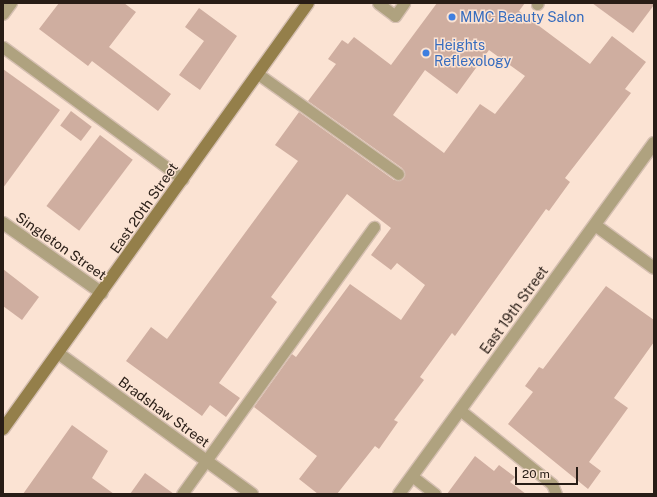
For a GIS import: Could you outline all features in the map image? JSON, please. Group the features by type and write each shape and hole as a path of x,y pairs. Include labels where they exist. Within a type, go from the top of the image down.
{"main road":[{"name":"East 20th Street","path":"3,429 102,293 308,3"}],"street":[{"path":"3,14 11,3"},
{"name":"East 19th Street","path":"399,494 654,143"},
{"name":"Singleton Street","path":"3,223 102,293"},
{"path":"595,225 654,268"},
{"name":"Bradshaw Street","path":"58,353 252,494"}],"lane":[{"path":"378,3 395,16 404,3"},
{"path":"3,47 183,179"},
{"path":"258,74 398,174"},
{"path":"182,494 374,227"},
{"path":"460,410 552,484 556,494"},
{"path":"412,476 435,494"}],"building":[{"path":"59,3 124,3 136,12 109,47 171,94 158,111 92,61 88,66 39,29"},
{"path":"437,3 525,3 519,11 590,64 612,36 646,62 625,89 631,93 565,178 570,182 549,211 546,209 455,336 452,333 420,377 424,380 394,420 398,422 379,449 375,446 337,494 318,494 299,479 317,456 254,407 292,354 296,357 350,284 401,320 425,285 397,263 391,270 371,255 391,228 347,194 271,297 277,302 219,383 240,398 226,417 210,405 202,416 126,361 151,327 167,339 298,161 275,145 299,112 394,180 403,178 405,174 402,168 308,101 336,64 328,59 342,40 348,44 354,37 391,65","holes":["489,50 525,76 495,114 480,104 444,153 393,115 425,70 457,94"]},
{"path":"592,3 654,3 654,5 633,33"},
{"path":"199,8 237,36 200,90 179,75 204,41 185,27"},
{"path":"3,69 60,110 3,188"},
{"path":"71,111 92,127 81,141 60,125"},
{"path":"100,135 133,160 79,231 46,206"},
{"path":"3,269 39,297 22,320 3,306"},
{"path":"606,286 654,320 654,342 614,398 628,408 589,462 601,471 588,489 508,424 533,392 525,386 539,367 543,369"},
{"path":"72,425 108,451 92,478 114,494 23,494"},
{"path":"475,456 494,471 499,465 515,477 510,482 526,494 447,494"},
{"path":"145,473 174,494 130,494"}],"place":[{"name":"MMC Beauty Salon","path":"452,17"},
{"name":"Heights Reflexology","path":"426,53"}]}
